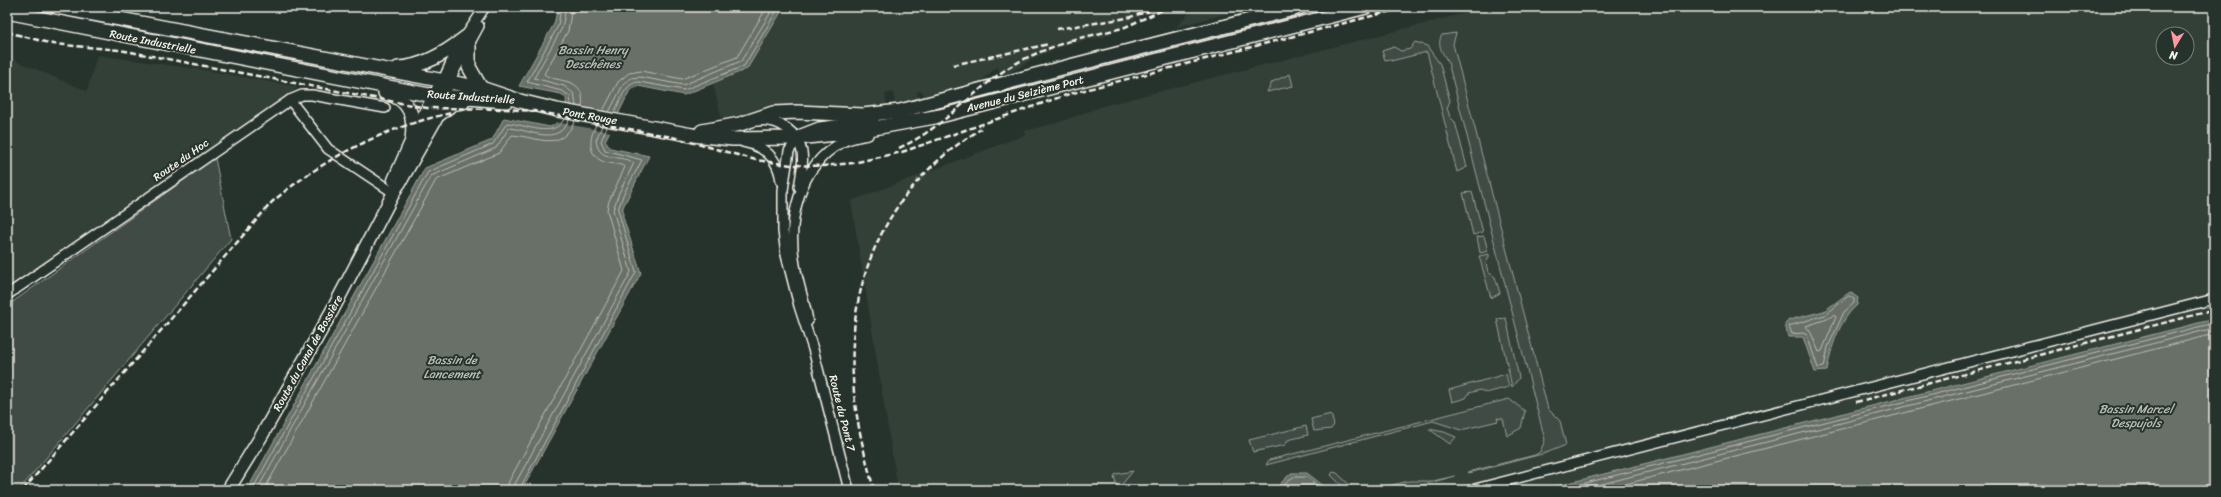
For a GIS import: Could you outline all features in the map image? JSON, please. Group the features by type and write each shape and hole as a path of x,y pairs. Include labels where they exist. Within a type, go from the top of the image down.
{"main road":[{"name":"Route Industrielle","path":"57,7 384,68 441,87"},
{"name":"Avenue du Seizième Port","path":"678,131 717,129 740,124 773,113 785,112 863,115 900,111 1301,7"},
{"name":"Avenue du Seizième Port","path":"660,128 702,136 750,139 796,138 847,133 940,116 1366,7"},
{"name":"Route Industrielle","path":"7,12 236,58 441,87 520,101"},
{"path":"85,28 161,51 400,97 412,113 414,123 412,140"},
{"path":"384,68 403,68 432,60 468,41 469,67 481,94 452,104 443,109 437,116 394,189"},
{"name":"Pont Rouge","path":"520,101 557,110 660,128"}],"street":[{"name":"Route du Canal de Bossière","path":"468,41 485,7"},
{"name":"Route du Canal de Bossière","path":"394,189 412,140 441,87 489,7"},
{"name":"Route du Canal de Bossière","path":"228,490 266,429 340,296 394,189 433,117 441,87"},
{"name":"Route du Hoc","path":"7,295 290,100 302,95 312,95 384,108"},
{"path":"290,100 328,149 394,189"},
{"path":"811,343 799,306 785,251 782,223 783,190 787,157 796,138 812,128 871,120 900,111"},
{"path":"797,204 811,170 830,150 843,142 940,116"},
{"path":"740,124 763,120 773,122 790,130 800,146 803,161 792,246 795,267 806,310 811,343"},
{"path":"702,136 746,143 767,151 777,163 783,190"},
{"path":"1471,490 2214,299"},
{"name":"Route du Pont 7","path":"811,343 849,490"}],"shaded area":[{"path":"784,7 1157,7 1104,37 1069,44 1036,57 1003,77 997,67 981,81 924,96 922,91 917,92 918,98 895,103 893,92 885,94 887,106 868,110 785,106 723,124 713,83 747,69"},
{"path":"1195,7 1252,7 1176,27"},
{"path":"1489,7 2214,7 2214,319 1541,490 898,490 851,201 1025,135 1024,131 1057,123 1103,106"},
{"path":"1456,33 1453,44 1548,409 1560,421 1566,445 1546,453 1469,473 1468,472 1535,455 1540,452 1545,440 1448,62 1440,45 1440,38 1442,35"},
{"path":"1415,42 1427,46 1440,64 1450,101 1447,108 1450,117 1455,122 1467,167 1457,172 1427,52 1391,61 1391,59 1385,60 1382,51 1394,47 1401,51 1410,49"},
{"path":"97,55 204,70 298,87 7,296 7,57 87,91"},
{"path":"1290,74 1293,86 1267,92 1272,82"},
{"path":"215,158 231,239 19,490 7,490 7,306"},
{"path":"1472,192 1483,232 1473,235 1463,193"},
{"path":"1484,236 1488,251 1480,253 1477,237"},
{"path":"1489,254 1486,263 1488,272 1495,277 1500,293 1491,298 1479,256"},
{"path":"1506,318 1519,378 1512,387 1497,319"},
{"path":"1506,374 1509,387 1486,393 1480,390 1469,393 1466,398 1452,402 1449,390"},
{"path":"1509,399 1525,411 1521,428 1507,436 1503,419 1497,418 1498,421 1461,430 1433,421 1266,465 1269,460"},
{"path":"1331,414 1334,425 1331,429 1314,431 1311,419"},
{"path":"1306,426 1308,435 1288,440 1285,445 1253,452 1249,440"},
{"path":"1429,429 1444,432 1456,437 1450,444"},
{"path":"1133,471 1123,483 1122,489 1117,487 1114,476 1116,474"},
{"path":"1333,472 1337,473 1355,490 1346,490 1331,475"},
{"path":"1455,476 1404,490 1371,490 1409,481 1433,481"}],"water":[{"name":"Bassin de Lancement","path":"558,7 784,7 747,69 684,95 638,86 630,90 605,141 610,148 649,156 623,207 623,217 641,273 522,490 247,490 425,168 492,140 504,118 550,127 560,119 566,106 566,98 561,94 519,86 554,24"},
{"path":"1850,292 1858,298 1857,305 1845,319 1837,335 1827,371 1815,372 1803,337 1788,337 1785,324 1789,320 1824,311"},
{"name":"Bassin Marcel Despujols","path":"2214,319 2214,490 1541,490"},
{"path":"1291,473 1307,473 1329,490 1279,490 1279,485"}],"pier":[{"path":"564,105 620,114 611,132 555,122"}],"railway":[{"path":"1071,40 1123,28 1169,7"},
{"path":"7,32 53,44 120,50 427,108 534,111 672,137 756,160 791,165 823,166 853,163 902,152 1069,94 1407,7"},
{"path":"1057,29 1127,18 1149,11"},
{"path":"899,148 913,141 937,125 1003,71 1044,50 1076,39"},
{"path":"953,65 1049,44"},
{"path":"23,490 272,202 291,186 334,158 356,146 403,126 452,113"},
{"path":"874,490 856,410 853,367 854,326 862,286 874,249 892,215 916,183 946,154 981,129"},
{"path":"1856,402 2214,310"}],"water label":[{"name":"Bassin Henry Deschênes","path":"593,57"}]}
